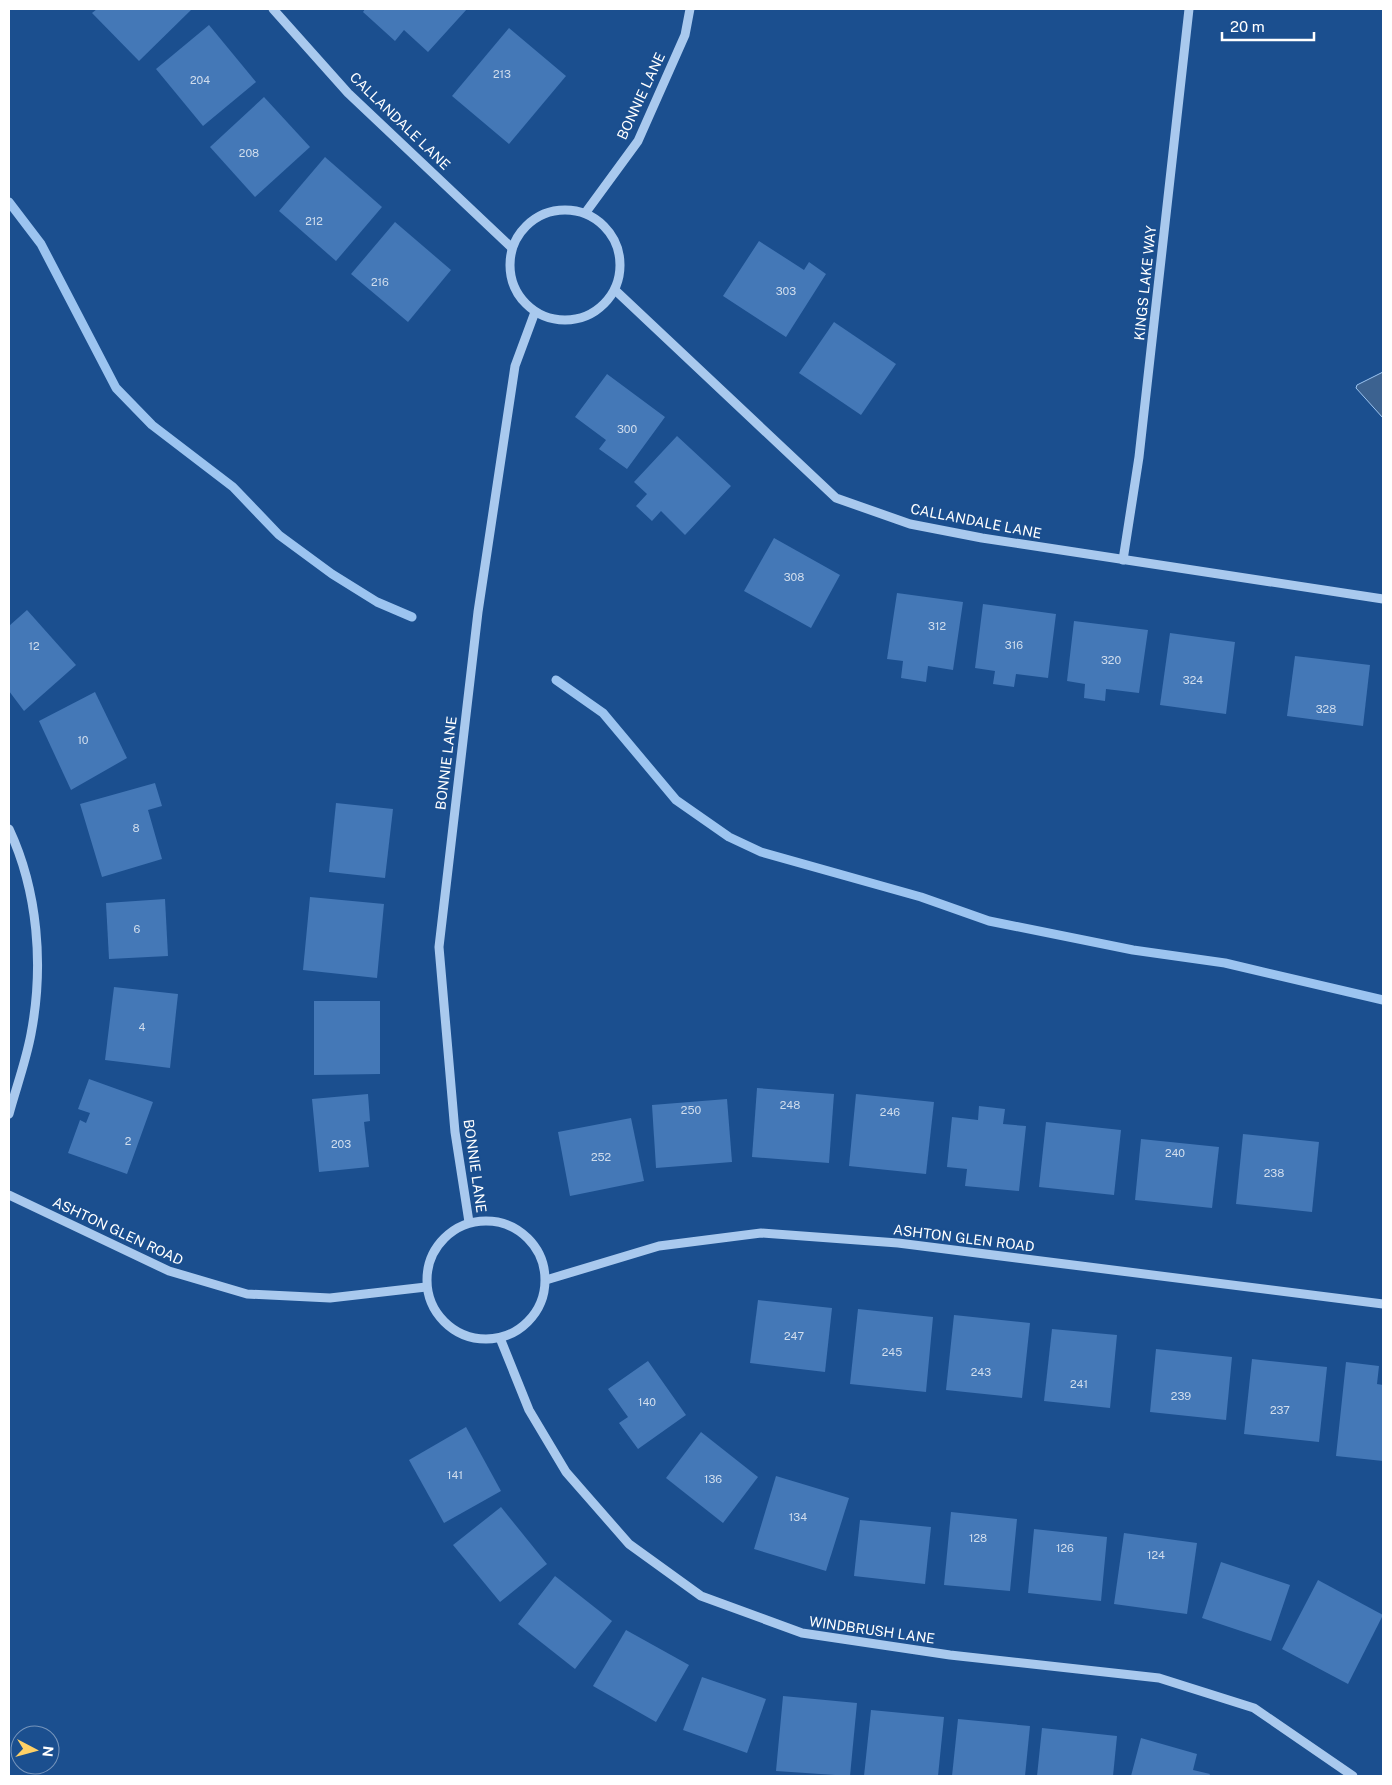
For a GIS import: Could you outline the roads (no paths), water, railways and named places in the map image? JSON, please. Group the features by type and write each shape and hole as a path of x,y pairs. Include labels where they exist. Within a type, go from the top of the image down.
{"street":[{"name":"CALLANDALE LANE","path":"273,9 348,93 512,248"},
{"name":"BONNIE LANE","path":"586,212 638,141 685,35 690,9"},
{"name":"KINGS LAKE WAY","path":"1123,560 1139,456 1189,9"},
{"path":"568,209 586,212 601,222 613,236 620,254 621,272 615,290 604,305 589,316 571,320 552,319 535,312 522,299 513,283 510,266 512,248 520,231 534,218 550,211 568,209"},
{"name":"CALLANDALE LANE","path":"615,290 836,498 910,524 982,538 1383,599"},
{"name":"BONNIE LANE","path":"469,1222 455,1132 439,947 478,612 516,366 535,312"},
{"path":"9,829 20,852 35,913 37,973 32,1034 9,1114"},
{"name":"ASHTON GLEN ROAD","path":"9,1195 169,1271 247,1294 330,1298 426,1287"},
{"path":"497,1221 516,1228 532,1241 542,1260 546,1280 543,1297 534,1316 519,1330 500,1338 482,1340 462,1335 445,1324 433,1307 426,1287 428,1266 436,1247 450,1232 469,1222 497,1221"},
{"name":"ASHTON GLEN ROAD","path":"546,1280 659,1246 762,1233 898,1243 1383,1304"},
{"name":"WINDBRUSH LANE","path":"500,1338 529,1410 566,1472 629,1544 701,1596 802,1633 950,1655 1159,1678 1254,1708 1353,1776"}],"water":[{"path":"1383,372 1383,418 1356,388 1357,385"}],"waterway":[{"path":"9,202 41,244 116,388 152,425 233,487 279,535 332,574 377,602 412,617"},
{"path":"556,680 603,713 676,800 729,837 761,852 921,897 989,921 1133,950 1225,963 1383,1000"}]}
